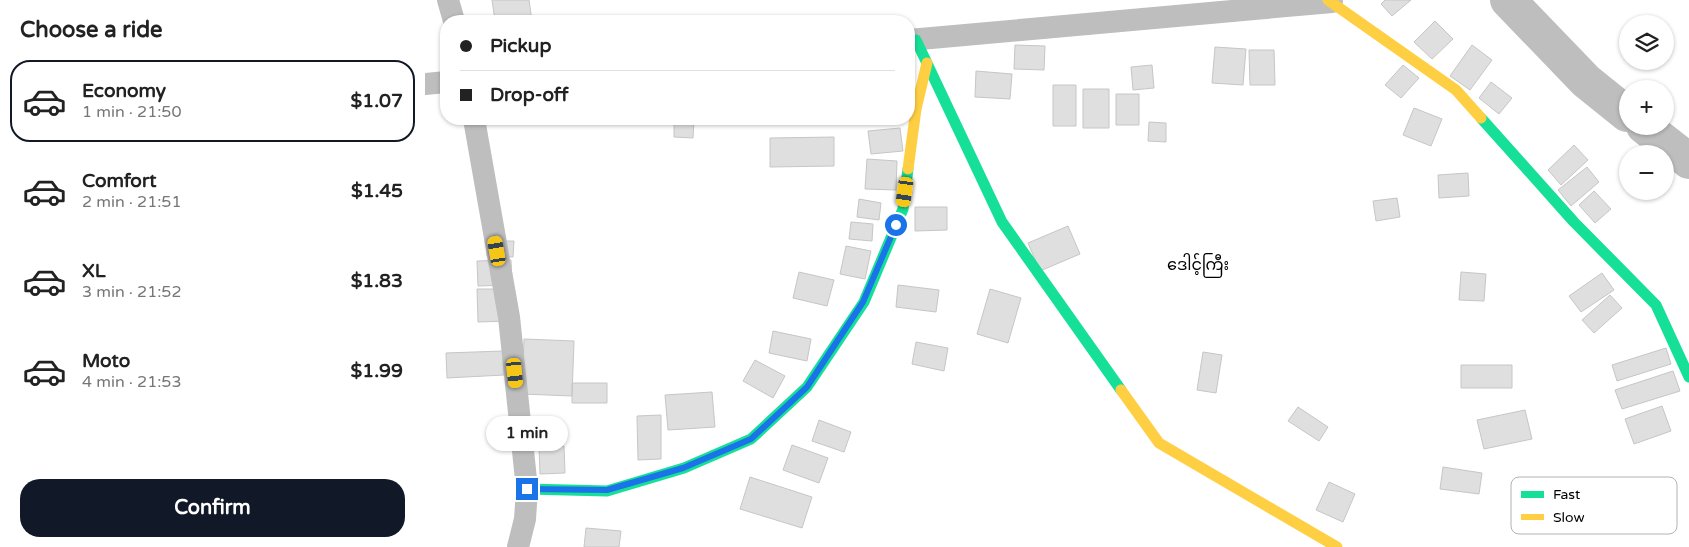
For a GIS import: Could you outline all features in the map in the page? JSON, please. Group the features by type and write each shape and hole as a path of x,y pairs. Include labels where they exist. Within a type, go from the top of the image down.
{"street":[{"path":"448,0 452,15"},
{"path":"915,40 1330,1 1456,90 1574,222 1656,305 1689,377"},
{"path":"915,43 927,63 1002,222 1159,443 1337,547"},
{"path":"915,118 927,63"},
{"path":"425,84 440,83"},
{"path":"475,125 509,318 527,489 525,519 518,547"},
{"path":"527,489 607,490 683,468 751,439 807,387 863,302 903,209 914,125"}],"building":[{"path":"492,0 529,0 531,15 494,15"},
{"path":"1385,0 1411,0 1392,16 1381,4"},
{"path":"1435,21 1453,39 1432,59 1414,42"},
{"path":"1015,45 1045,46 1044,70 1014,69"},
{"path":"1472,45 1492,60 1470,90 1450,76"},
{"path":"1215,47 1246,49 1243,85 1212,83"},
{"path":"1249,50 1274,50 1275,85 1250,85"},
{"path":"1152,65 1154,88 1133,90 1131,67"},
{"path":"1403,65 1419,78 1401,98 1385,85"},
{"path":"976,71 1012,74 1010,99 975,97"},
{"path":"1491,82 1512,98 1499,114 1479,98"},
{"path":"1053,85 1076,85 1076,126 1053,126"},
{"path":"1083,89 1109,89 1109,128 1083,128"},
{"path":"1116,94 1139,94 1139,125 1116,125"},
{"path":"1414,108 1442,119 1431,146 1403,135"},
{"path":"1149,122 1166,123 1166,142 1148,141"},
{"path":"674,125 694,125 693,138 674,137"},
{"path":"900,128 903,151 871,154 868,131"},
{"path":"834,137 834,166 770,167 770,138"},
{"path":"1574,145 1588,160 1561,185 1548,170"},
{"path":"867,159 897,161 896,190 865,189"},
{"path":"1587,167 1599,182 1571,206 1558,190"},
{"path":"1468,173 1469,196 1439,198 1438,175"},
{"path":"1594,191 1611,209 1595,223 1579,205"},
{"path":"1397,198 1400,217 1376,221 1373,201"},
{"path":"859,199 881,203 879,220 857,217"},
{"path":"915,207 947,207 947,230 915,231"},
{"path":"851,222 873,224 872,241 849,239"},
{"path":"1068,226 1080,254 1040,271 1028,243"},
{"path":"487,241 514,241 513,257 487,256"},
{"path":"846,246 871,251 865,279 840,274"},
{"path":"511,260 512,285 478,286 477,261"},
{"path":"799,272 834,280 827,306 793,298"},
{"path":"1461,272 1486,274 1484,301 1459,300"},
{"path":"1602,273 1614,290 1581,312 1569,296"},
{"path":"898,285 939,290 936,312 896,307"},
{"path":"477,289 507,289 508,321 478,322"},
{"path":"990,289 1021,298 1008,343 977,334"},
{"path":"1610,295 1622,308 1594,333 1582,320"},
{"path":"773,331 811,339 807,361 769,353"},
{"path":"524,339 574,341 572,396 522,394"},
{"path":"916,342 948,348 944,371 912,364"},
{"path":"1666,348 1671,364 1617,381 1612,365"},
{"path":"503,351 504,375 447,378 446,353"},
{"path":"1203,352 1222,355 1216,393 1197,390"},
{"path":"755,360 785,376 773,398 743,381"},
{"path":"1461,365 1512,365 1512,388 1461,388"},
{"path":"1673,371 1680,391 1622,409 1615,390"},
{"path":"572,383 607,383 607,403 572,403"},
{"path":"712,392 715,427 668,430 665,395"},
{"path":"1662,406 1671,431 1634,444 1625,419"},
{"path":"1298,407 1328,427 1319,441 1288,421"},
{"path":"1525,410 1532,439 1484,449 1477,420"},
{"path":"661,415 661,459 638,460 637,416"},
{"path":"819,420 851,432 844,452 812,441"},
{"path":"792,445 828,458 819,483 783,470"},
{"path":"564,446 565,473 540,474 539,447"},
{"path":"1443,467 1482,473 1479,494 1440,489"},
{"path":"750,477 812,497 802,528 740,509"},
{"path":"1329,482 1355,494 1343,522 1316,510"},
{"path":"586,528 621,531 619,547 584,547"}],"waterway":[{"path":"1508,0 1586,81 1619,108"},
{"path":"1656,135 1689,161"}],"traffic: fast":[{"path":"916,40 1002,222 1121,390"},
{"path":"1481,118 1574,222 1656,305 1689,377"},
{"path":"527,489 607,491 684,468 751,439 807,387 864,302 903,209 908,169"}],"traffic: slow":[{"path":"1328,0 1456,90 1481,118"},
{"path":"915,116 927,63"},
{"path":"908,169 914,125"},
{"path":"1121,390 1159,443 1337,547"}],"district":[{"name":"ဒေါင့်ကြီး","path":"1198,265"}],"route":[{"path":"527,489 607,490 683,468 751,439 807,387 863,302 896,225"}]}
